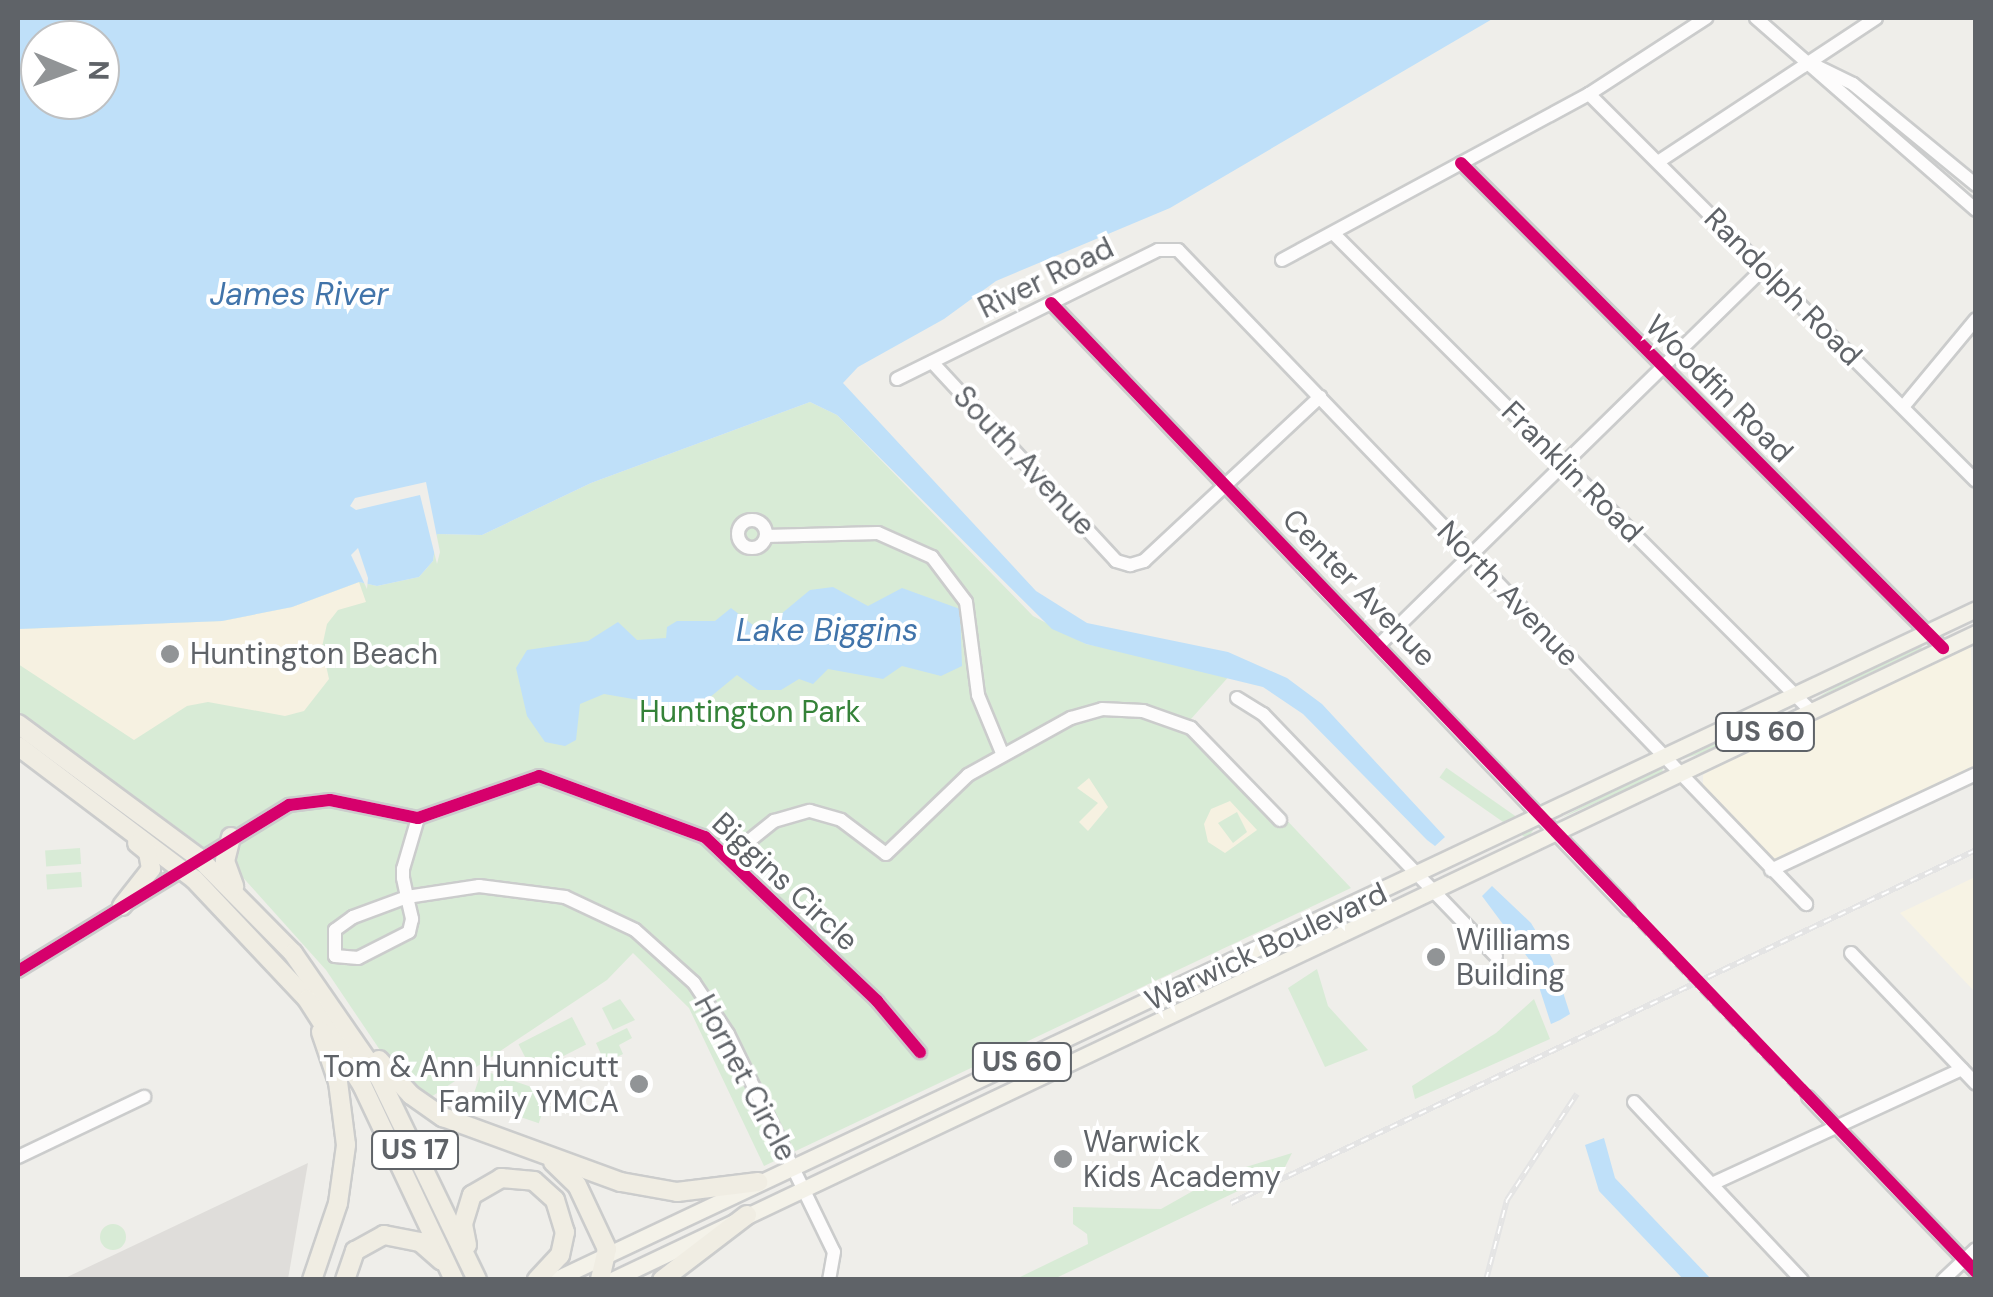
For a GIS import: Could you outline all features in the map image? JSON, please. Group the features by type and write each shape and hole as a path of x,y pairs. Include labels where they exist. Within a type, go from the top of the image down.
{"highway":[{"name":"US 17","path":"18,724 236,890 350,1030 476,1277"},
{"name":"US 17","path":"18,746 182,868 307,999 353,1068 452,1274"},
{"path":"113,816 152,863 122,906"},
{"path":"231,837 226,861 236,890"},
{"path":"307,999 334,1068 346,1132 342,1186 314,1276"},
{"path":"350,1030 430,1110 545,1156 661,1190 758,1182"},
{"path":"545,1156 576,1185 608,1254 600,1280"},
{"path":"476,1277 464,1230 466,1209 490,1182 518,1177 549,1193 564,1224 560,1256 537,1280"},
{"path":"662,1280 747,1215"},
{"path":"344,1280 355,1251 384,1236 420,1242 452,1274"}],"main road":[{"name":"Warwick Boulevard","path":"554,1280 1156,1000 1976,608"},
{"name":"Warwick Boulevard","path":"612,1280 1976,633"},
{"path":"1251,954 1260,973"},
{"path":"1156,1000 1164,1018"},
{"path":"926,1106 935,1126"}],"street":[{"path":"1282,260 1589,94 1706,18"},
{"path":"1756,18 1810,63 1841,98 1976,210"},
{"path":"1658,162 1876,18"},
{"path":"1810,63 1852,84 1976,186"},
{"name":"Randolph Road","path":"1589,94 1976,481"},
{"name":"Woodfin Road","path":"1461,163 1943,648"},
{"name":"Franklin Road","path":"1334,234 1811,711"},
{"name":"River Road","path":"897,379 1164,248 1184,254 1210,282"},
{"path":"1379,645 1764,268"},
{"name":"North Avenue","path":"1210,282 1806,904"},
{"name":"Center Avenue","path":"1052,303 1629,910"},
{"path":"1902,407 1976,319"},
{"name":"South Avenue","path":"932,362 1116,560 1144,561 1225,485"},
{"path":"1225,485 1320,397"},
{"path":"766,536 896,536 949,574 969,612 978,696 1002,752"},
{"path":"1237,698 1263,714 1496,956"},
{"path":"729,857 774,821 810,810 841,820 886,854 968,775 1002,752 1102,709 1158,714 1190,728 1280,820"},
{"path":"1772,870 1976,774"},
{"name":"Biggins Circle","path":"418,818 539,776 690,828 729,857 920,1052"},
{"path":"18,970 280,808 310,800 418,818 403,869 412,919 404,937 347,961 332,951 342,924 407,896"},
{"name":"Hornet Circle","path":"407,896 512,887 565,897 636,930 673,960 712,1008 804,1188 835,1256 829,1280"},
{"path":"1851,953 1976,1084"},
{"path":"1712,1184 1839,1129 1962,1069"},
{"path":"18,1157 144,1097"},
{"path":"1808,1097 1976,1272"},
{"path":"1634,1102 1802,1280"},
{"path":"1943,1280 1976,1249"}],"shaded area":[{"path":"1971,647 1975,768 1775,862 1703,786 1703,775 1742,753"},
{"path":"1975,877 1975,992 1900,913"},
{"path":"308,1163 288,1279 63,1279"}],"green space":[{"name":"Huntington Park","path":"810,402 837,415 1033,616 1086,644 1231,674 1191,719 1351,888 764,1166 689,1008 633,953 607,980 428,1099 386,1059 326,970 238,872 18,711 18,629 222,621 292,607 359,582 377,586 419,577 433,561 437,534 482,535 591,483"},
{"path":"1924,641 1921,649 1815,699 1894,652"},
{"path":"1795,705 1722,747 1682,759 1683,755"},
{"path":"1446,768 1534,829 1527,839 1439,777"},
{"path":"1663,768 1662,774 1561,818 1650,770"},
{"path":"80,848 81,864 46,866 45,850"},
{"path":"81,872 82,887 47,889 46,874"},
{"path":"1317,969 1328,1006 1368,1050 1325,1067 1288,988"},
{"path":"620,999 635,1020 613,1030 602,1008"},
{"path":"1534,999 1550,1039 1415,1099 1412,1086 1496,1033"},
{"path":"572,1017 586,1045 533,1072 519,1044"},
{"path":"627,1028 632,1038 619,1045 623,1054 605,1063 596,1043"},
{"path":"482,1070 549,1093 539,1123 472,1100"},
{"path":"1292,1153 1284,1169 1054,1279 1016,1279 1088,1244 1087,1234 1073,1224 1073,1207 1161,1209 1223,1174"},
{"path":"113,1224 122,1228 126,1237 122,1246 113,1250 104,1246 100,1237 104,1228"}],"sand":[{"name":"Huntington Beach","path":"359,582 366,602 338,610 327,624 322,647 329,679 304,711 285,716 208,702 187,706 134,740 18,664 18,629 222,621 292,607"},
{"path":"1089,778 1108,807 1088,831 1079,822 1098,803 1077,788"},
{"path":"1230,801 1257,830 1225,853 1208,842 1204,824 1211,809","holes":["1237,812 1247,832 1233,843 1218,823"]}],"water":[{"name":"James River","path":"18,18 1494,18 1170,208 996,281 944,319 858,367 843,383 1036,591 1087,623 1228,652 1287,678 1322,704 1445,837 1435,846 1303,714 1263,687 1086,644 1052,629 837,415 810,402 591,483 482,535 437,534 433,561 419,577 377,586 359,582 292,607 222,621 18,629"},
{"name":"Lake Biggins","path":"833,587 868,606 902,588 960,609 962,666 941,676 902,666 883,679 828,669 813,684 799,679 781,690 758,690 737,675 709,698 688,703 665,720 639,700 604,694 580,704 576,740 565,746 545,742 527,716 516,668 527,650 588,641 618,622 637,640 666,638 667,627 677,621 715,621 731,608 753,625 775,619 810,590"},
{"path":"1492,886 1531,923 1552,958 1570,1014 1560,1020 1551,1024 1531,962 1482,896"},
{"path":"1604,1138 1615,1178 1711,1279 1683,1279 1599,1191 1585,1145"}],"pier":[{"path":"426,482 440,552 437,564 420,495 356,510 350,506 355,498"},
{"path":"358,548 368,578 367,589 351,555"}],"tunnel":[{"path":"1629,910 1808,1097"}],"railway":[{"path":"1231,1203 1976,850"},
{"path":"1486,1280 1507,1200 1577,1094"}],"cycle path":[{"path":"1461,163 1943,648"},
{"path":"1051,303 1976,1272"},
{"path":"18,971 289,805 330,800 418,818 539,776 705,837 877,1001 920,1052"}],"place":[{"name":"Huntington Beach","path":"170,654"},
{"name":"Williams Building","path":"1436,957"},
{"name":"Tom & Ann Hunnicutt Family YMCA","path":"639,1084"},
{"name":"Warwick Kids Academy","path":"1063,1159"}]}
